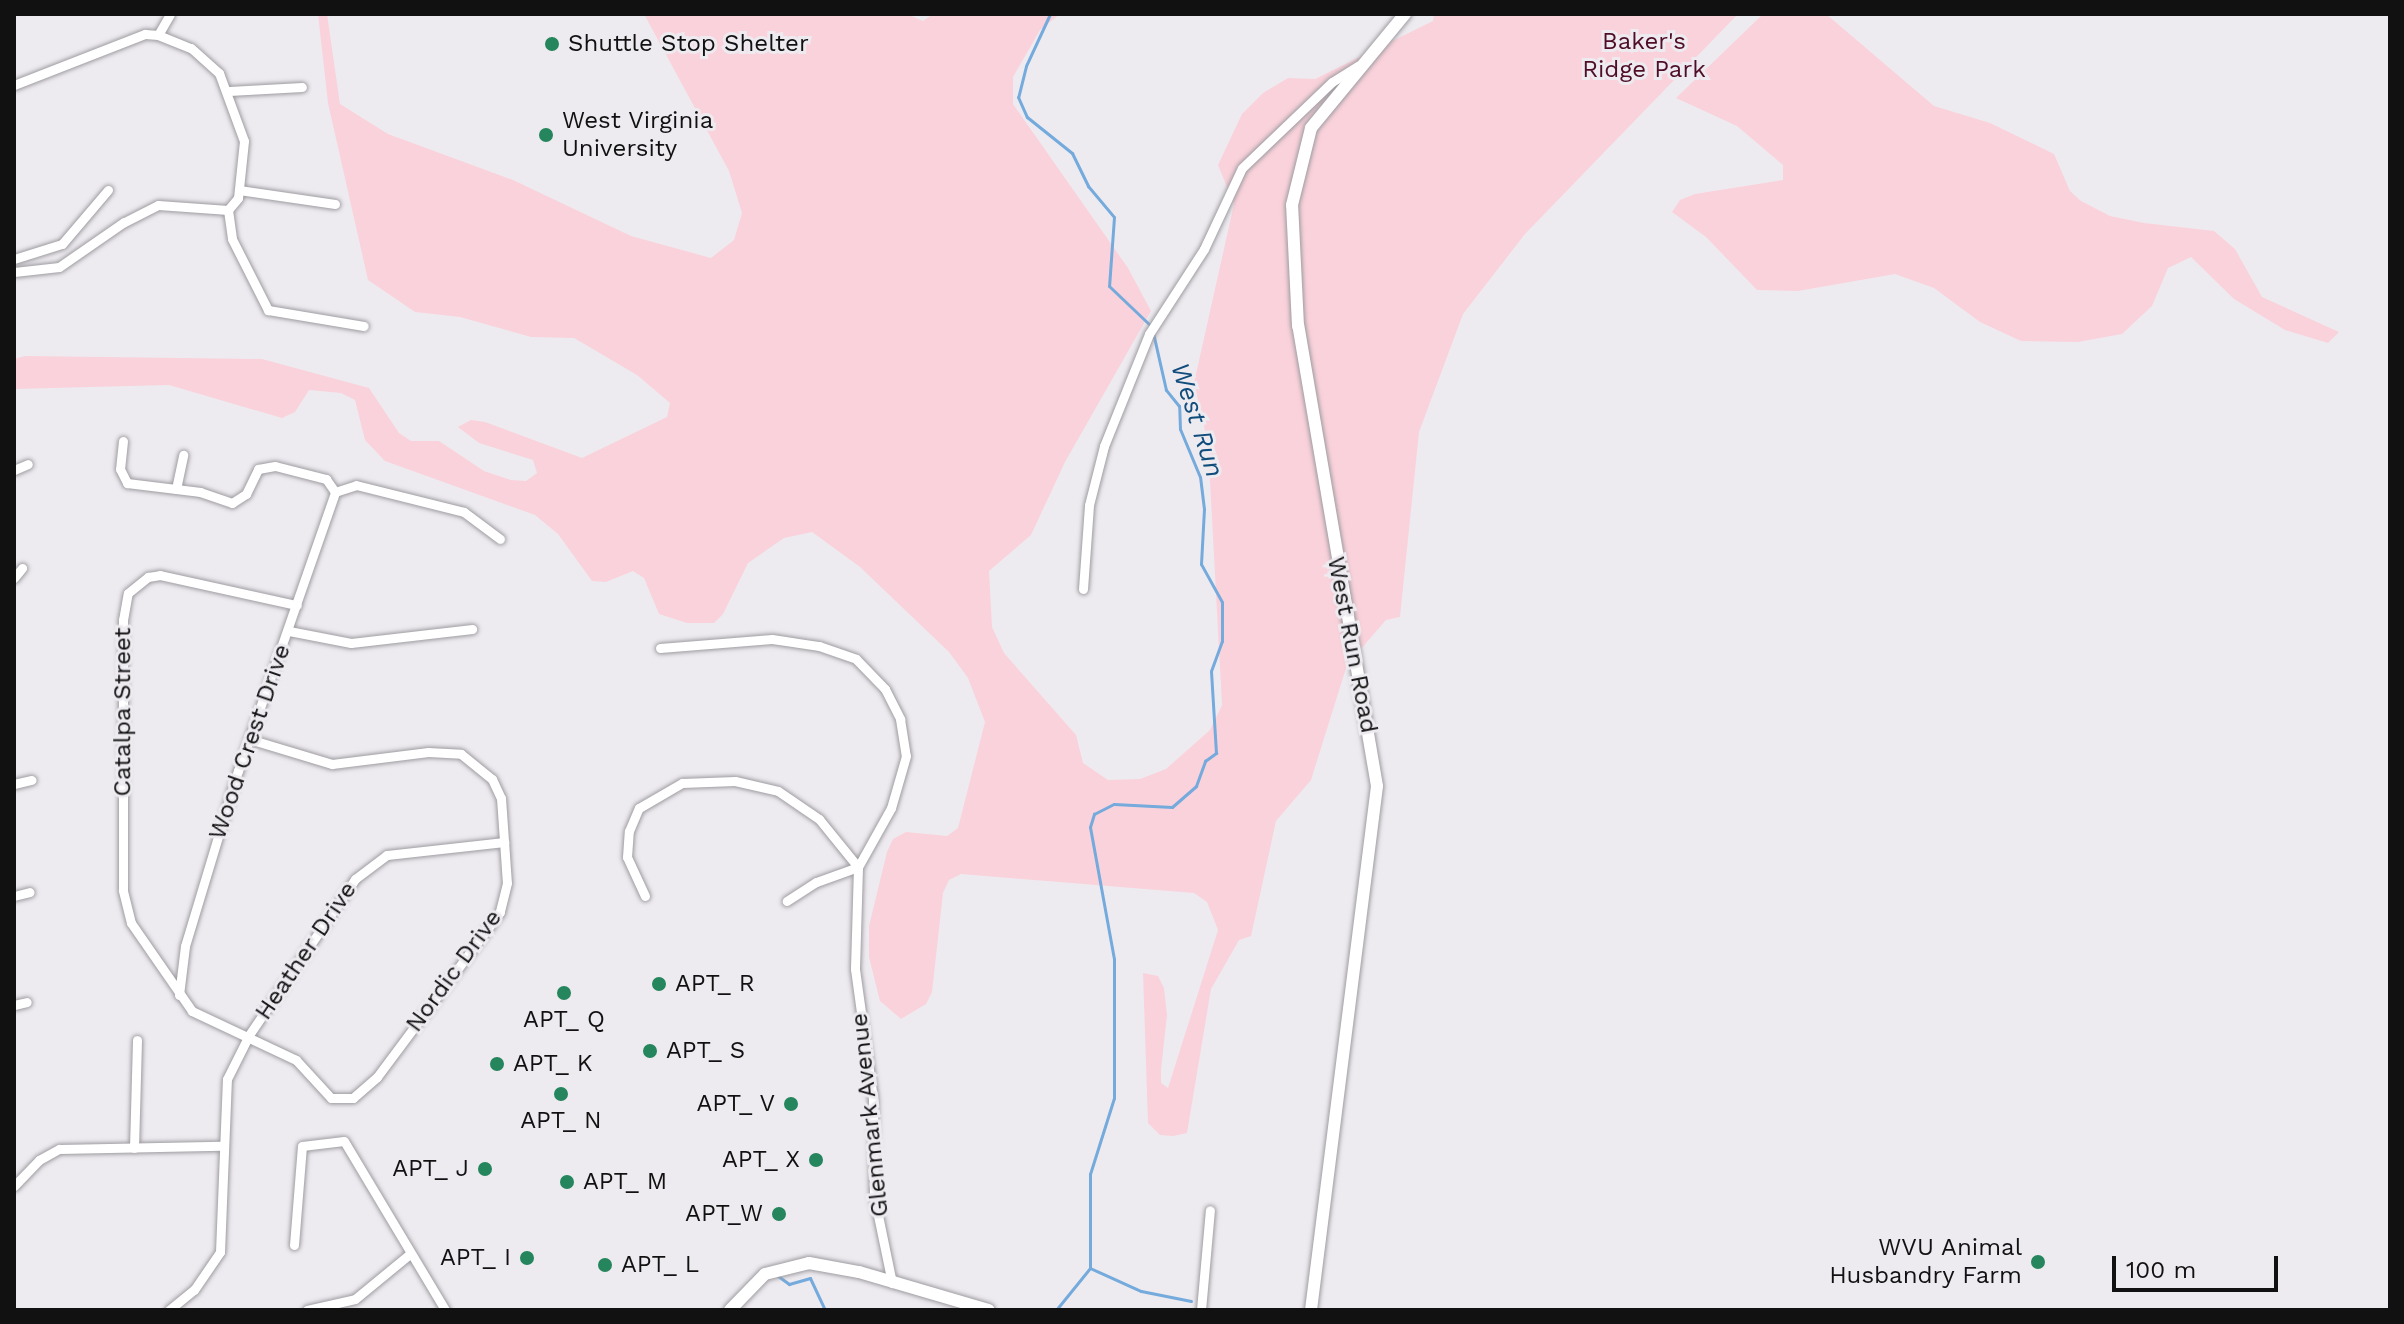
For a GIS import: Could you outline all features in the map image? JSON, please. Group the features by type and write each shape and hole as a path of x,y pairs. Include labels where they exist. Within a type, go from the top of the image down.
{"street":[{"path":"158,35 170,14"},
{"name":"West Run Road","path":"1311,1310 1377,786 1301,341 1292,205 1311,128 1405,14"},
{"path":"14,85 145,34 158,35 191,48 219,73 229,91 244,141 239,190 228,210 232,239 268,310 364,326"},
{"path":"1083,589 1089,505 1104,446 1149,334 1204,249 1242,168 1332,82 1364,62"},
{"path":"229,91 302,87"},
{"path":"14,259 62,244 108,190"},
{"path":"239,190 335,204"},
{"path":"14,272 59,267 124,222 158,205 228,210"},
{"path":"123,441 120,469 127,483 176,489 232,503 246,494 253,474 266,466 326,479 335,492 356,485 464,512 500,539"},
{"path":"176,489 183,455"},
{"path":"14,470 28,464"},
{"name":"Wood Crest Drive","path":"179,995 185,946 249,739 335,492"},
{"path":"14,578 22,568"},
{"name":"Catalpa Street","path":"179,995 131,923 123,890 124,603 136,584 160,575 297,605"},
{"path":"289,631 351,643 472,629"},
{"path":"660,648 772,639 819,646 856,659 885,689 900,719 906,756 891,808 858,867 816,882 787,901"},
{"name":"Nordic Drive","path":"179,995 192,1011 249,1035 296,1060 331,1098 341,1101 365,1090 500,912 507,883 501,798 492,779 461,754 428,752 332,764 249,739"},
{"path":"14,784 32,780"},
{"path":"645,896 627,857 629,831 639,808 682,783 735,781 778,791 819,819 858,867"},
{"name":"Heather Drive","path":"169,1310 194,1290 220,1252 227,1079 249,1035 355,879 372,861 504,842"},
{"name":"Glenmark Avenue","path":"858,867 855,969 873,1099 874,1196 892,1283"},
{"path":"14,896 30,892"},
{"path":"14,1005 27,1002"},
{"path":"134,1148 137,1040"},
{"path":"294,1245 302,1146 344,1141 445,1310"},
{"path":"14,1186 39,1160 59,1149 222,1146"},
{"path":"1201,1310 1210,1210"},
{"path":"307,1310 355,1299 411,1253"},
{"path":"730,1310 747,1288 792,1264 835,1267 989,1310"}],"green space":[{"name":"Baker's Ridge Park","path":"318,14 327,14 340,104 388,134 513,180 631,236 711,258 734,240 742,213 729,171 644,14 907,14 923,21 933,14 1060,14 1040,30 1013,77 1013,104 1128,268 1151,311 1065,462 1031,535 989,571 992,627 1004,653 1076,735 1083,763 1108,780 1140,779 1166,769 1210,730 1222,705 1208,444 1194,383 1234,204 1218,165 1242,114 1263,93 1288,78 1315,79 1433,21 1434,14 1738,14 1525,234 1463,314 1419,432 1400,617 1386,620 1347,665 1311,780 1276,821 1251,936 1239,940 1211,989 1187,1133 1173,1136 1160,1135 1148,1123 1143,973 1158,976 1164,988 1167,1015 1161,1083 1168,1088 1218,930 1207,902 1194,893 961,874 949,880 943,893 932,992 926,1004 901,1019 880,1001 869,957 869,926 887,852 893,839 906,832 947,836 958,828 985,722 968,678 949,652 860,567 812,532 784,538 748,563 723,614 714,623 687,623 659,614 644,578 633,571 606,582 592,581 558,534 535,515 385,461 365,440 355,400 341,393 309,390 295,412 282,418 169,385 14,389 14,359 25,356 262,359 369,388 399,433 411,441 439,441 484,471 511,480 526,481 537,473 533,460 479,443 458,427 471,420 485,422 582,458 667,417 670,403 637,375 574,338 531,337 460,317 415,312 368,280 328,103"},
{"path":"1763,14 1826,14 1934,106 1990,123 2054,154 2070,191 2081,201 2110,216 2214,231 2235,249 2262,297 2339,332 2328,343 2285,330 2234,299 2191,257 2168,268 2152,306 2122,334 2078,342 2021,341 1980,322 1934,288 1895,274 1798,291 1757,290 1706,237 1672,212 1680,200 1695,194 1783,180 1783,165 1737,126 1676,98"}],"waterway":[{"name":"West Run","path":"1050,14 1026,66 1018,97 1027,117 1072,153 1088,186 1114,217 1109,286 1151,326"},
{"name":"West Run","path":"1056,1310 1090,1268 1090,1174 1114,1098 1114,959 1090,827 1094,814 1114,804 1172,807 1196,786 1205,761 1216,753 1211,671 1222,641 1222,602 1201,564 1204,509 1200,477 1180,429 1179,406 1166,390 1153,333"},
{"name":"West Run","path":"1090,1268 1141,1291 1191,1301"},
{"path":"778,1276 789,1284 810,1278 825,1310"}],"place":[{"name":"Shuttle Stop Shelter","path":"552,44"},
{"name":"West Virginia University","path":"546,135"},
{"name":"APT_ R","path":"659,984"},
{"name":"APT_ Q","path":"564,993"},
{"name":"APT_ S","path":"650,1051"},
{"name":"APT_ K","path":"497,1064"},
{"name":"APT_ N","path":"561,1094"},
{"name":"APT_ V","path":"791,1104"},
{"name":"APT_ X","path":"816,1160"},
{"name":"APT_ J","path":"485,1169"},
{"name":"APT_ M","path":"567,1182"},
{"name":"APT_W","path":"779,1214"},
{"name":"APT_ I","path":"527,1258"},
{"name":"WVU Animal Husbandry Farm","path":"2038,1262"},
{"name":"APT_ L","path":"605,1265"}]}
